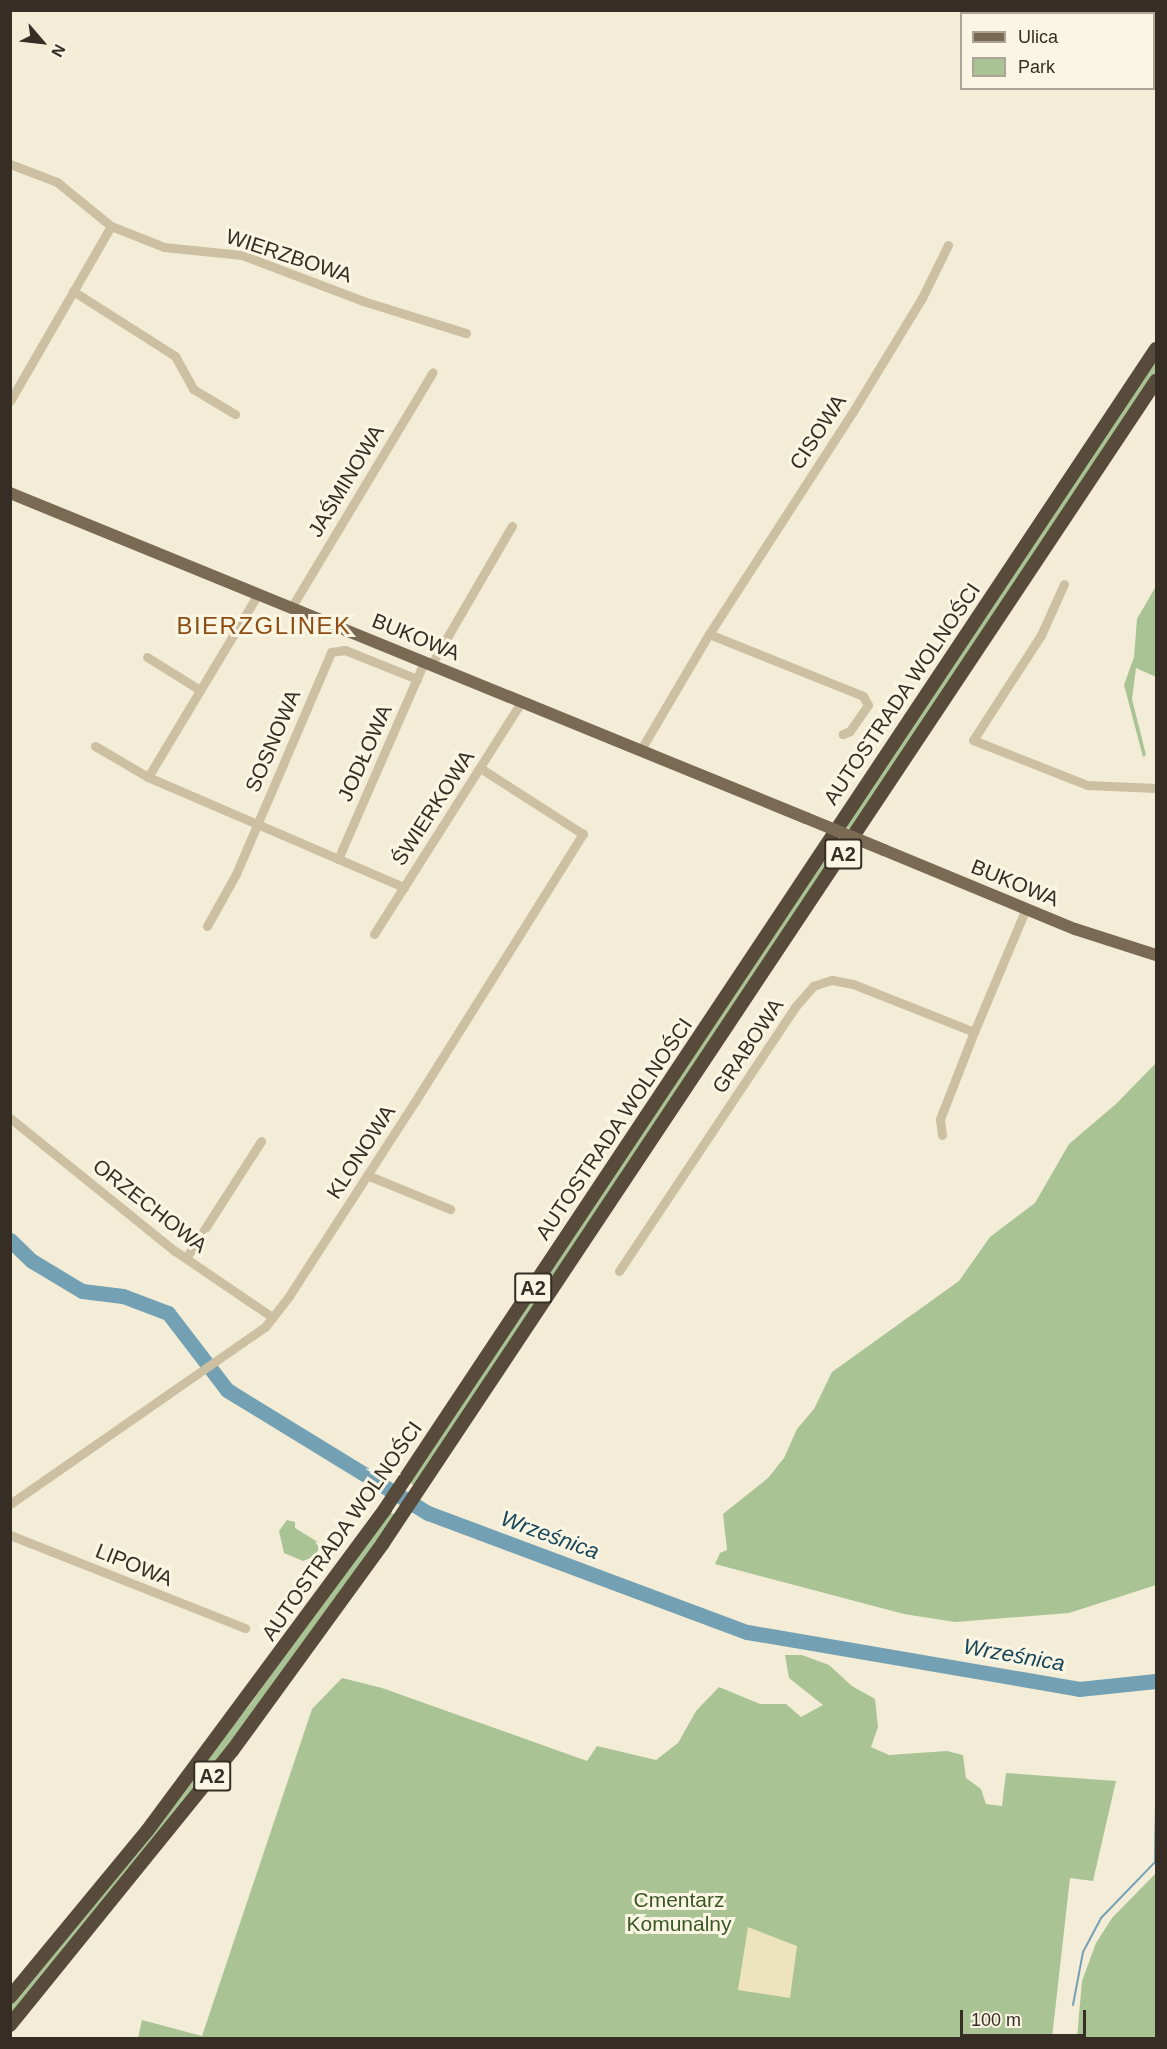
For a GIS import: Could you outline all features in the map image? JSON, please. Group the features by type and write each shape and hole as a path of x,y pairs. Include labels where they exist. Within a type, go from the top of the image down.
{"highway":[{"name":"AUTOSTRADA WOLNOŚCI","path":"10,1997 154,1822 385,1509 1156,349"},
{"name":"AUTOSTRADA WOLNOŚCI","path":"10,2025 232,1751 400,1518 1156,381"}],"main road":[{"name":"BUKOWA","path":"10,493 1026,908 1156,955"},
{"name":"BUKOWA","path":"1132,948 1156,948"}],"street":[{"name":"WIERZBOWA","path":"10,164 57,182 111,226 164,247 242,255 363,301 466,333"},
{"path":"10,401 111,226"},
{"name":"CISOWA","path":"639,751 710,634 852,413 922,298 948,245"},
{"path":"73,291 176,356 193,389 235,414"},
{"name":"JAŚMINOWA","path":"291,608 433,372"},
{"name":"JODŁOWA","path":"338,859 417,679 512,525"},
{"path":"1064,584 1041,635 973,740 1087,785 1156,788"},
{"path":"148,777 258,594"},
{"path":"710,634 863,696 868,705 850,731 843,734"},
{"name":"SOSNOWA","path":"207,927 258,824 331,652 345,650 417,679"},
{"path":"147,657 200,690"},
{"name":"ŚWIERKOWA","path":"374,934 521,702"},
{"path":"95,746 148,777 404,887"},
{"name":"KLONOWA","path":"10,1504 214,1364 272,1317 367,1175 583,834 480,768"},
{"path":"942,1135 940,1119 1026,908"},
{"name":"GRABOWA","path":"620,1270 795,1007 813,986 832,980 853,984 974,1032"},
{"name":"ORZECHOWA","path":"10,1118 186,1258 272,1317"},
{"path":"186,1258 261,1141"},
{"path":"367,1175 450,1209"},
{"name":"LIPOWA","path":"10,1535 245,1628"}],"green space":[{"path":"1156,359 1156,371 853,830 846,827"},
{"path":"1156,586 1156,677 1136,668 1132,699 1146,755 1143,757 1124,685 1134,657 1137,619"},
{"path":"838,838 845,841 415,1486 410,1483"},
{"path":"1156,1063 1156,1585 1069,1613 955,1622 904,1614 715,1564 720,1553 727,1550 723,1514 768,1478 784,1458 797,1429 814,1409 832,1372 959,1281 990,1237 1035,1203 1069,1144 1116,1104"},
{"path":"389,1512 396,1515 194,1792 11,2017 11,2005 248,1707"},
{"path":"287,1520 295,1522 295,1528 321,1544 315,1556 303,1561 284,1553 279,1531"},
{"name":"Cmentarz Komunalny","path":"785,1655 802,1655 829,1665 852,1686 875,1699 878,1727 871,1747 889,1755 947,1751 963,1755 966,1778 981,1789 986,1804 1002,1806 1006,1773 1116,1781 1093,1881 1070,1878 1052,2038 138,2038 142,2020 202,2036 312,1709 342,1678 382,1688 587,1761 597,1746 656,1760 678,1743 696,1711 719,1687 760,1704 786,1704 801,1717 823,1705 789,1678"},
{"path":"1156,1873 1156,2038 1077,2038 1082,1981 1096,1943 1112,1918"}],"shaded area":[{"path":"748,1927 797,1946 790,1998 738,1990"}],"waterway":[{"name":"Wrześnica","path":"10,1240 32,1261 82,1291 123,1296 168,1313 227,1390 428,1513 747,1632 1079,1689 1156,1681"},
{"path":"1073,2005 1083,1952 1101,1918 1155,1862 1156,1795"}],"district":[{"name":"BIERZGLINEK","path":"264,626"}]}
